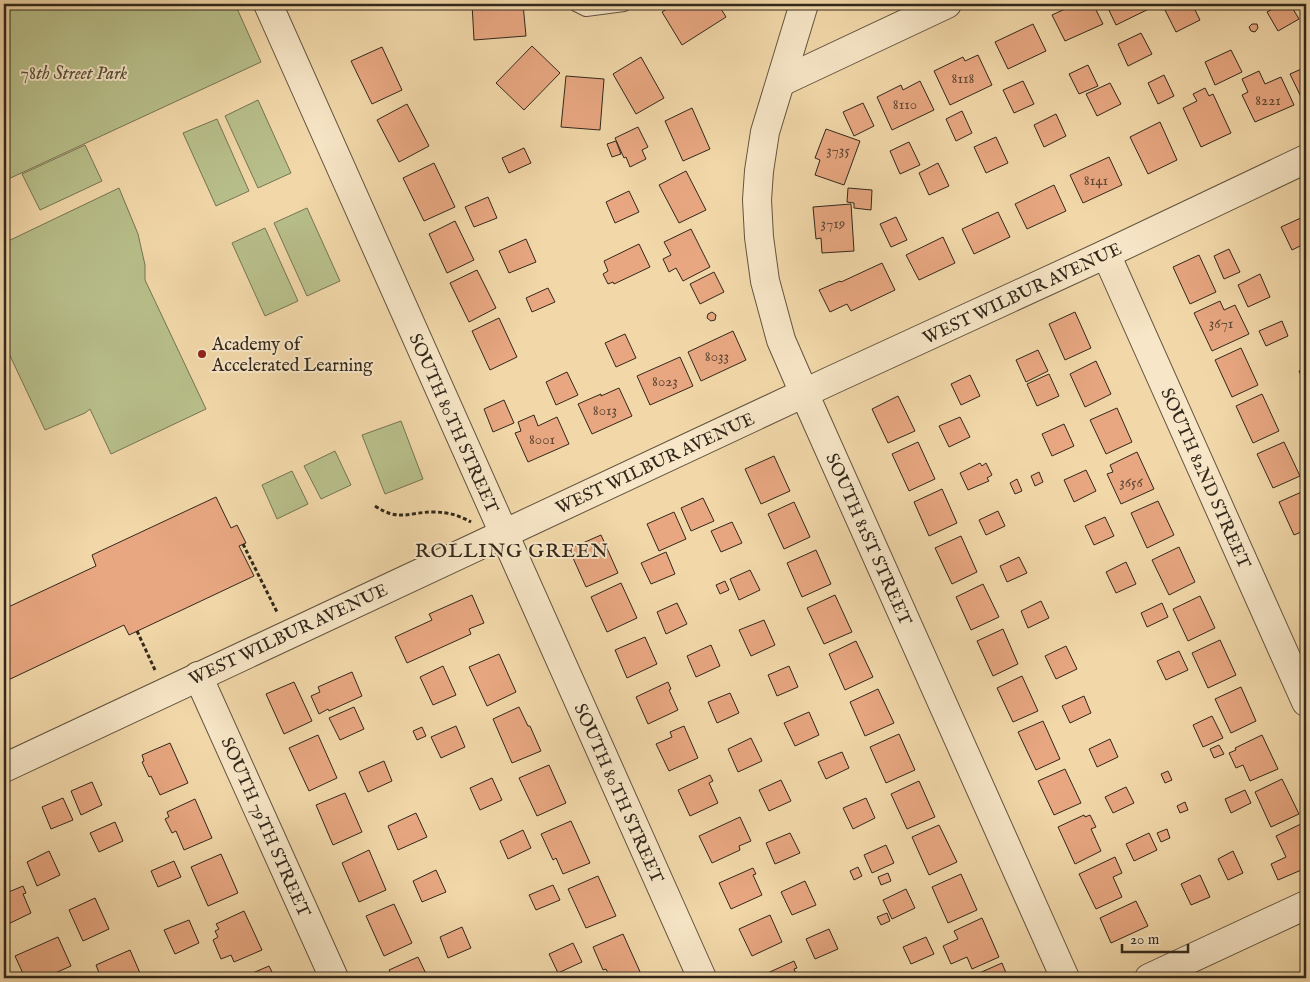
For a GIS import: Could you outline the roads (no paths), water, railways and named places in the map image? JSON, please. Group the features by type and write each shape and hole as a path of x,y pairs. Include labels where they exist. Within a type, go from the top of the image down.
{"street":[{"name":"SOUTH 80TH STREET","path":"268,4 702,978"},
{"name":"SOUTH 81ST STREET","path":"804,4 765,132 759,171 757,200 759,237 765,281 781,340 1065,978"},
{"path":"781,82 947,4"},
{"name":"WEST WILBUR AVENUE","path":"4,768 1306,159"},
{"name":"SOUTH 82ND STREET","path":"1106,254 1306,702"},
{"name":"SOUTH 79TH STREET","path":"198,676 334,978"},
{"path":"1148,978 1306,905"}],"lane":[{"path":"576,4 586,9 624,4"}],"place":[{"name":"Academy of Accelerated Learning","path":"202,354"}],"district":[{"name":"ROLLING GREEN","path":"512,550"}],"park label":[{"name":"78th Street Park","path":"74,73"}]}
